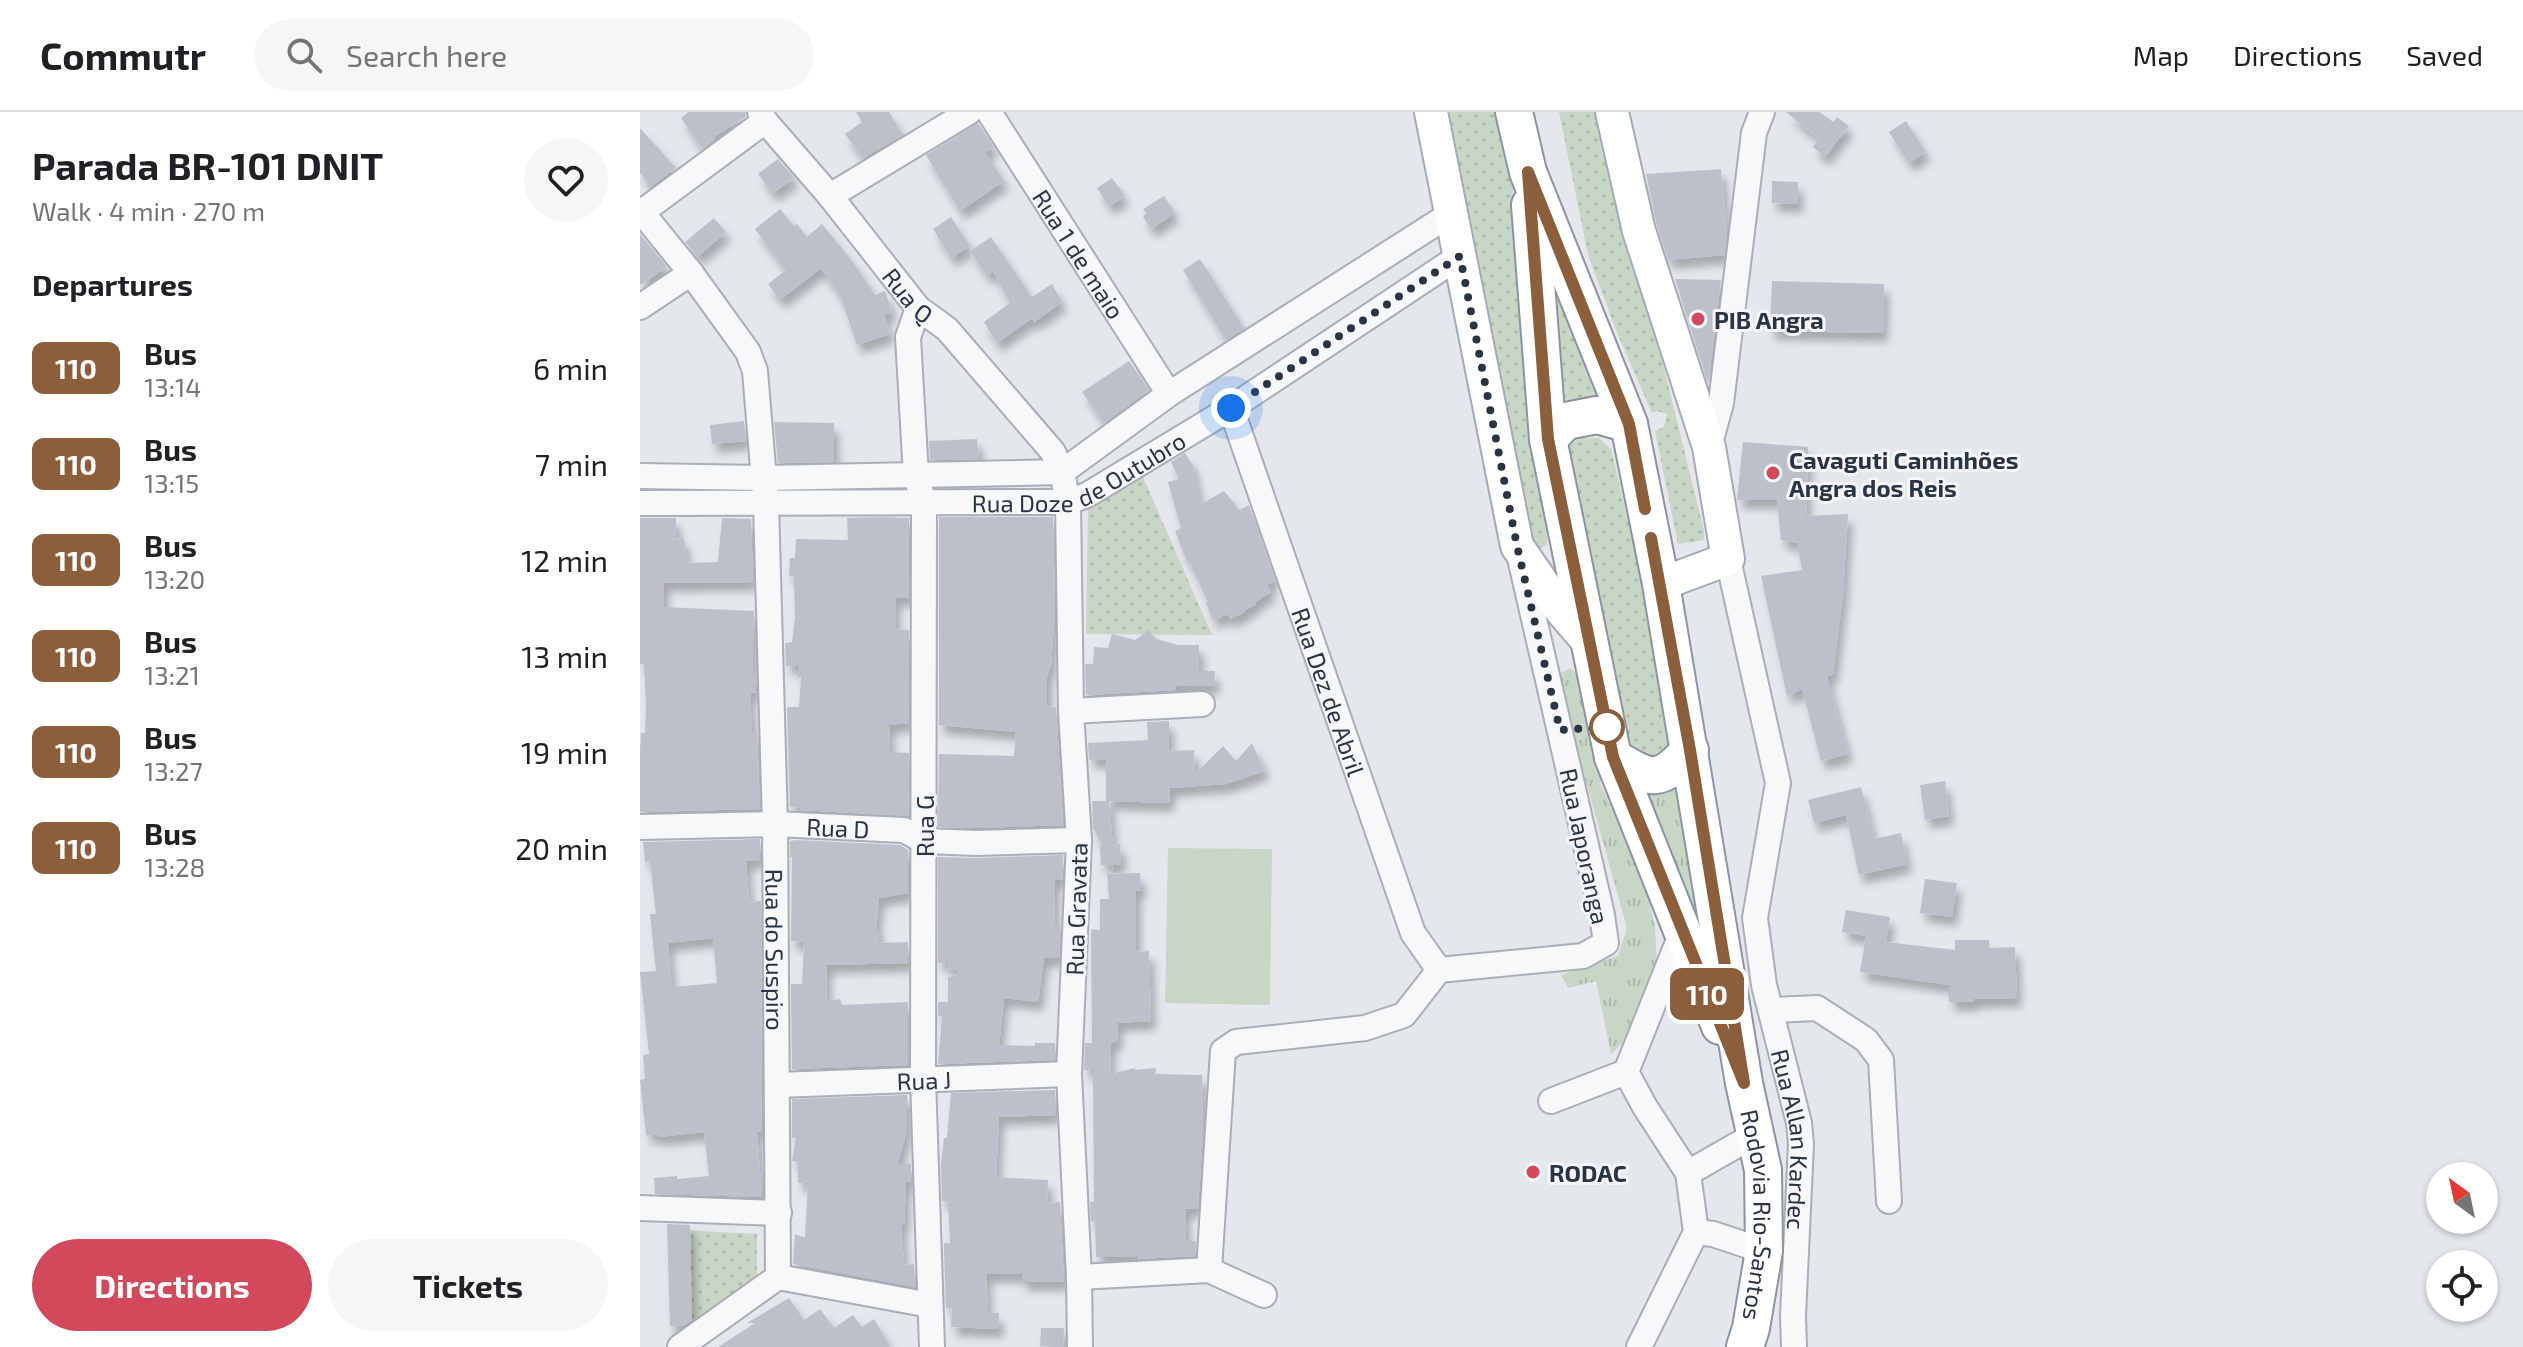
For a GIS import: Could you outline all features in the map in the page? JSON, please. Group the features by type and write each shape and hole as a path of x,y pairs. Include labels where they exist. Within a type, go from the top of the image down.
{"highway":[{"name":"Rodovia Rio-Santos","path":"1514,112 1528,172 1629,424 1661,584 1744,1083 1763,1170 1764,1251 1745,1347"},
{"name":"Rodovia Rio-Santos","path":"1528,172 1548,439 1613,757 1744,1083"},
{"path":"1548,439 1566,421 1597,415 1629,424"},
{"path":"1613,757 1636,772 1651,777 1671,770 1690,750"}],"main road":[{"name":"Rua Japoranga","path":"1431,112 1517,546"},
{"path":"1612,112 1639,231 1709,447 1728,559 1661,584"},
{"path":"1517,546 1561,610 1591,645"}],"street":[{"path":"830,196 969,112"},
{"name":"Rua 1 de maio","path":"989,112 1169,394"},
{"path":"1709,447 1721,403 1754,133 1762,112"},
{"path":"641,211 763,116"},
{"name":"Rua Q","path":"763,116 918,308 947,329 1053,452 1062,472"},
{"name":"Rua do Suspiro","path":"641,211 748,352 755,371 766,504 775,824 778,1277"},
{"name":"Rua Doze de Outubro","path":"640,476 764,478 1062,472 1169,394 1452,213"},
{"name":"Rua Doze de Outubro","path":"640,503 1068,502 1087,495 1231,408 1460,256"},
{"path":"640,307 691,273"},
{"name":"Rua G","path":"918,308 908,337 916,476 924,503 923,1079 932,1347"},
{"name":"Rua Dez de Abril","path":"1231,408 1413,933 1439,970"},
{"path":"1115,434 1136,466"},
{"name":"Rua Gravata","path":"1062,472 1068,502 1071,711 1079,840 1069,1074 1080,1347"},
{"name":"Rua Japoranga","path":"1439,970 1583,956 1606,943 1517,546"},
{"name":"Rua Allan Kardec","path":"1728,559 1778,783 1755,918 1764,985 1799,1123 1801,1144 1794,1347"},
{"path":"1071,711 1202,704"},
{"name":"Rua D","path":"640,827 775,824 904,830 924,841 1079,840"},
{"path":"1551,1101 1626,1072 1682,932"},
{"path":"1209,1270 1223,1051 1236,1042 1365,1028 1404,1015 1439,970"},
{"path":"1771,1010 1817,1008 1866,1040 1881,1060 1889,1201"},
{"path":"1626,1072 1688,1173 1696,1232 1639,1347"},
{"name":"Rua J","path":"778,1085 1069,1074"},
{"path":"1688,1173 1756,1134"},
{"path":"640,1208 779,1213"},
{"path":"1696,1232 1713,1234 1764,1251"},
{"path":"1079,1277 1209,1270 1264,1295"},
{"path":"680,1347 778,1277 930,1305"}],"green space":[{"path":"1440,112 1497,112 1512,176 1526,357 1527,431 1547,531 1547,545 1541,548 1534,543 1527,528"},
{"path":"1559,112 1601,112 1704,540 1678,544 1655,431 1664,427 1667,414 1652,413 1588,255"},
{"path":"1546,240 1602,400 1552,409"},
{"path":"1581,438 1599,438 1611,449 1639,567 1674,746 1658,764 1627,747 1563,453"},
{"path":"1143,477 1212,635 1086,634 1088,505"},
{"path":"1570,668 1581,677 1601,785 1644,878 1655,927 1657,967 1626,1040 1611,1054 1596,981 1568,988 1561,975 1618,956 1627,928 1559,685 1561,673"},
{"path":"1685,779 1712,972 1639,795 1664,792"},
{"path":"1168,848 1272,849 1270,1005 1165,1003"},
{"path":"682,1230 757,1234 757,1285 683,1334"}],"building":[{"path":"689,112 745,112 746,116 714,137 702,149 681,118"},
{"path":"856,112 889,112 903,135 863,158 845,134 862,122"},
{"path":"1786,112 1820,112 1833,122 1837,117 1849,126 1825,157 1813,147 1819,139"},
{"path":"1906,121 1926,152 1909,163 1889,132"},
{"path":"978,123 994,147 985,152 1004,181 960,211 926,155"},
{"path":"640,128 676,168 651,186 640,173"},
{"path":"778,159 794,178 773,193 758,174"},
{"path":"1721,169 1727,233 1724,255 1668,260 1646,174"},
{"path":"1112,178 1125,196 1109,206 1097,188"},
{"path":"1772,181 1798,182 1798,204 1772,203"},
{"path":"1164,196 1175,213 1151,229 1143,217 1146,213 1143,209"},
{"path":"780,209 807,237 822,224 875,295 885,291 892,312 884,315 890,334 857,345 841,298 821,268 780,300 768,284 786,270 755,229"},
{"path":"951,217 970,246 951,258 933,229"},
{"path":"714,218 726,232 697,257 685,242"},
{"path":"640,234 667,267 640,285"},
{"path":"991,237 1032,297 1052,284 1062,302 1034,322 1032,318 997,343 984,322 1010,303 993,271 987,276 970,251"},
{"path":"1200,259 1244,328 1226,340 1183,270"},
{"path":"1675,279 1721,280 1708,383"},
{"path":"1772,281 1884,284 1883,333 1770,331"},
{"path":"1129,361 1149,390 1104,423 1082,392"},
{"path":"744,421 746,441 712,444 710,425"},
{"path":"774,422 834,423 834,462 778,463"},
{"path":"977,439 979,459 930,460 929,441"},
{"path":"1743,442 1808,447 1806,516 1848,514 1843,594 1833,674 1827,677 1848,754 1821,761 1802,689 1787,696 1761,576 1802,570 1797,543 1781,540 1777,500 1737,500"},
{"path":"1185,453 1195,469 1201,504 1224,491 1239,510 1249,505 1275,580 1267,585 1271,592 1245,612 1230,619 1228,614 1213,620 1208,602 1175,531 1181,528 1168,482 1179,479 1171,462"},
{"path":"939,517 1053,517 1055,609 1047,706 1056,707 1063,825 938,827 939,754 1014,756 1016,732 939,725"},
{"path":"640,518 676,518 676,539 684,538 687,563 718,562 722,518 751,519 753,582 664,583 664,607 754,611 752,673 756,673 756,693 750,692 752,732 757,732 760,809 640,812 641,733 645,733 646,706 644,664 640,664"},
{"path":"847,518 909,518 909,598 895,598 896,629 909,630 909,723 889,725 890,752 909,753 908,816 800,810 790,807 787,707 799,707 801,677 798,677 800,665 786,666 785,643 792,642 795,618 794,576 789,576 790,558 795,558 796,539 848,540"},
{"path":"1149,630 1156,639 1178,645 1199,645 1199,671 1215,671 1214,686 1176,686 1176,690 1086,695 1085,664 1093,664 1094,647 1108,648 1112,634 1135,640"},
{"path":"1169,721 1169,751 1194,750 1195,774 1223,746 1236,761 1252,743 1265,771 1226,784 1170,788 1169,803 1109,801 1113,845 1120,844 1121,864 1113,865 1113,869 1111,865 1101,865 1102,845 1093,828 1092,801 1106,801 1106,759 1089,760 1088,743 1148,740 1147,722"},
{"path":"1945,781 1949,816 1925,820 1920,785"},
{"path":"1861,787 1874,839 1901,833 1907,864 1859,875 1846,815 1814,823 1808,800"},
{"path":"760,839 760,860 746,861 749,902 761,901 762,1131 757,1132 762,1197 655,1194 654,1178 709,1176 704,1132 659,1137 658,1134 646,1135 640,1080 645,1079 643,1055 649,1054 640,972 656,971 650,914 656,914 650,861 645,862 643,842","holes":["713,938 717,983 672,987 668,943"]},
{"path":"790,841 900,845 908,850 908,893 879,898 876,930 879,930 879,943 908,942 908,963 827,965 826,1002 840,999 842,1005 908,1002 908,1065 792,1069 791,984 802,984 804,942 791,941"},
{"path":"1063,855 1062,880 1055,879 1054,925 1060,925 1059,958 1044,958 1038,1002 1004,998 999,1045 1055,1043 1055,1060 938,1064 942,1016 938,1016 938,1002 948,1002 948,977 958,975 957,970 948,969 948,963 938,963 938,857"},
{"path":"1140,873 1141,890 1136,891 1136,952 1149,951 1151,1021 1117,1023 1118,1040 1111,1043 1110,1074 1135,1068 1156,1068 1155,1074 1202,1075 1203,1134 1198,1208 1185,1209 1186,1240 1196,1241 1195,1256 1137,1259 1137,1256 1096,1257 1095,1221 1091,1221 1090,1202 1094,1202 1093,1070 1084,1070 1085,1043 1092,1043 1091,929 1100,930 1100,899 1109,899 1107,874"},
{"path":"1925,879 1957,883 1952,917 1920,913"},
{"path":"1846,910 1890,917 1886,942 1955,950 1955,940 1989,940 1989,948 2015,947 2017,998 1949,1002 1949,985 1860,972 1866,936 1842,932"},
{"path":"1055,1090 1056,1115 999,1117 996,1177 1048,1180 1047,1203 1060,1202 1064,1282 1022,1282 1022,1274 986,1274 988,1313 999,1313 998,1329 951,1327 952,1308 946,1308 944,1251 944,1243 950,1243 948,1201 942,1201 941,1164 951,1093"},
{"path":"907,1095 907,1129 898,1164 911,1164 911,1182 906,1182 904,1225 901,1225 904,1265 914,1264 915,1287 793,1264 795,1234 805,1238 808,1183 798,1183 798,1162 792,1161 796,1138 792,1138 792,1099"},
{"path":"667,1224 690,1225 692,1320 684,1326 670,1326"},
{"path":"789,1298 804,1320 820,1309 834,1328 853,1315 862,1327 874,1319 890,1347 718,1347 755,1323 747,1323"},
{"path":"1041,1328 1064,1328 1063,1347 1040,1346"}],"bus line":[{"name":"110","path":"1645,509 1629,424 1528,172 1548,439 1613,757 1744,1083 1690,750 1651,538"}],"place":[{"name":"PIB Angra","path":"1698,319"},
{"name":"Cavaguti Caminhões Angra dos Reis","path":"1773,473"},
{"name":"RODAC","path":"1533,1172"}],"route":[{"path":"1231,408 1460,256 1517,546 1560,730 1607,727"}]}
